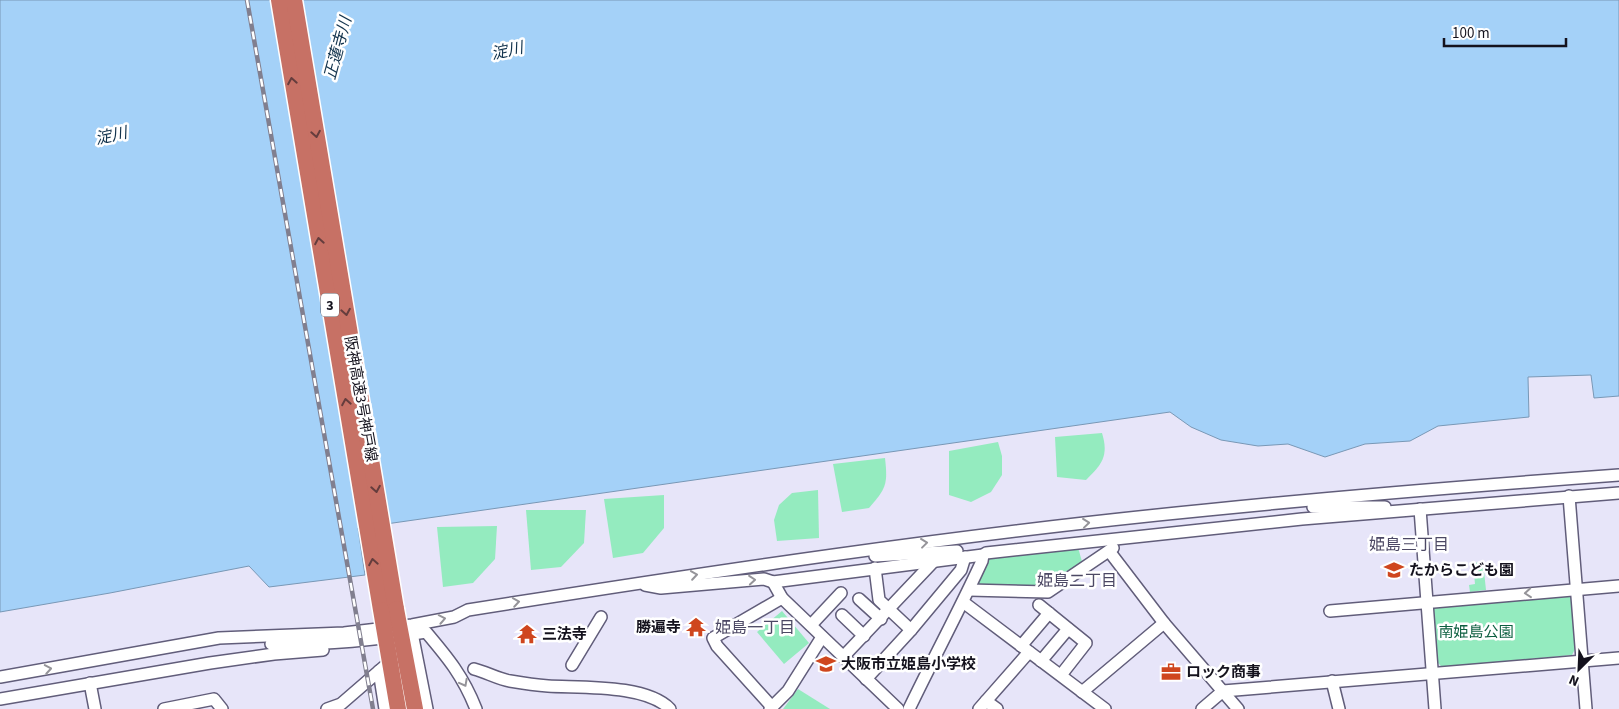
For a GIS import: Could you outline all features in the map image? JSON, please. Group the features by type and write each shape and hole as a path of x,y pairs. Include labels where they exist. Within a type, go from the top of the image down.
{"highway":[{"name":"阪神高速3号神戸線","path":"279,0 398,709"},
{"name":"阪神高速3号神戸線","path":"294,0 415,709"},
{"path":"301,0 304,22 305,67"}],"street":[{"path":"0,677 219,638 344,634 412,625 454,617 468,610 634,583 855,551 1149,516 1343,497 1619,475"},
{"path":"1574,479 1619,482"},
{"path":"634,583 661,588 764,579 772,582 983,555 986,553 1126,537 1302,519 1619,493"},
{"path":"1569,496 1586,709"},
{"path":"1284,503 1308,507 1375,506 1420,509"},
{"path":"1420,509 1435,709"},
{"path":"969,590 1048,592 1109,551 1126,537"},
{"path":"855,551 873,556 967,550 982,551 983,555"},
{"path":"1109,551 1164,623 1238,709"},
{"path":"909,709 964,602 983,555"},
{"path":"866,679 911,630 961,570 965,557"},
{"path":"843,657 934,561"},
{"path":"875,568 879,600 911,630"},
{"path":"772,582 782,598 898,709"},
{"path":"1330,611 1619,586"},
{"path":"811,625 841,593"},
{"path":"782,598 714,638 717,646 771,708 788,691 822,637"},
{"path":"859,599 880,619"},
{"path":"964,602 1105,709"},
{"path":"1039,605 1086,643 1060,675"},
{"path":"997,709 983,705 1049,613"},
{"path":"842,615 864,636"},
{"path":"572,665 601,617"},
{"path":"1082,692 1164,623"},
{"path":"1041,661 1068,629"},
{"path":"219,638 301,645 347,642 426,632 462,678 476,709"},
{"path":"327,709 341,704 402,651 412,634"},
{"path":"412,634 428,709"},
{"path":"6,702 90,683 274,654 323,650"},
{"path":"1202,709 1223,691 1619,658"},
{"path":"474,669 511,681 546,686 593,687 638,693 654,698 670,709"},
{"path":"379,671 385,709"},
{"path":"1332,681 1339,709"},
{"path":"90,683 95,709"},
{"path":"164,709 214,699 222,709"}],"green space":[{"path":"1102,433 1105,448 1103,459 1086,480 1057,477 1055,437"},
{"path":"998,442 1002,456 1002,475 991,492 971,502 949,495 949,451"},
{"path":"885,458 886,480 882,491 875,501 869,508 842,512 833,464"},
{"path":"818,490 819,538 777,541 774,520 779,505 792,493"},
{"path":"664,495 664,528 643,553 613,558 604,499"},
{"path":"526,510 586,510 584,543 561,567 531,570"},
{"path":"497,526 495,559 473,583 443,587 437,527"},
{"path":"1077,544 1083,565 1047,588 974,586 988,555"},
{"path":"1483,562 1486,590 1470,592 1469,585 1475,584 1473,563"},
{"name":"南姫島公園","path":"1568,594 1571,597 1575,649 1572,655 1442,667 1438,663 1433,608 1437,604"},
{"path":"782,611 809,643 784,664 757,632"},
{"path":"798,689 830,709 783,709"}],"water":[{"path":"0,0 1619,0 1619,396 1594,398 1591,375 1528,377 1529,417 1438,426 1410,441 1365,444 1325,457 1288,444 1258,446 1221,440 1191,427 1170,412 358,528 365,575 269,587 249,566 0,612"}],"railway":[{"path":"247,0 373,709"}],"place":[{"name":"たからこども園","path":"1394,570"},
{"name":"勝遍寺","path":"696,627"},
{"name":"三法寺","path":"527,634"},
{"name":"大阪市立姫島小学校","path":"826,664"},
{"name":"ロック商事","path":"1171,672"}],"district":[{"name":"姫島三丁目","path":"1409,544"},
{"name":"姫島二丁目","path":"1077,580"},
{"name":"姫島一丁目","path":"755,627"}],"water label":[{"name":"正蓮寺川","path":"337,48"},
{"name":"淀川","path":"507,50"},
{"name":"淀川","path":"111,135"}]}
